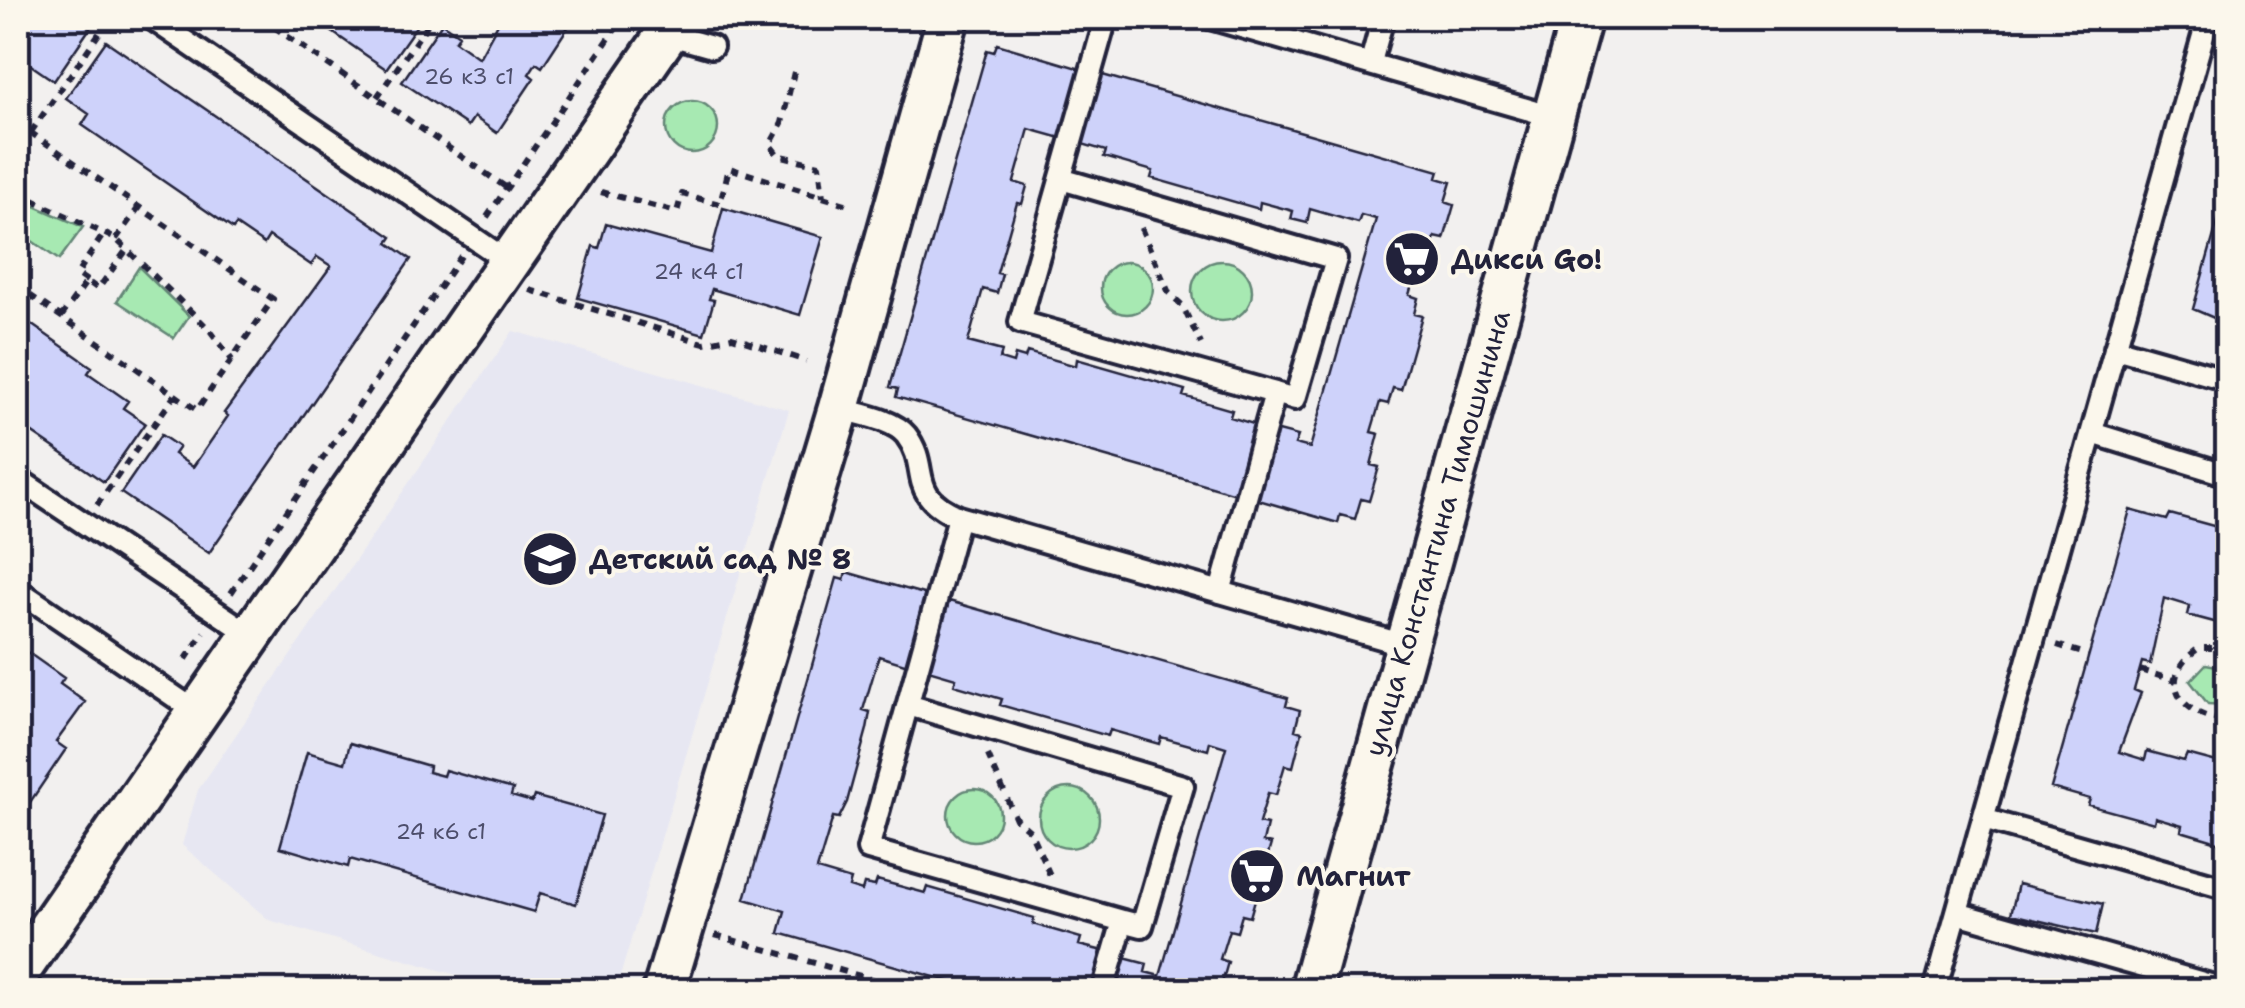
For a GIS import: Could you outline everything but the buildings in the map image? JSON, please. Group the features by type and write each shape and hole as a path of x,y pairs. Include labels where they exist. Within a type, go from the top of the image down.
{"street":[{"path":"664,990 839,408 948,18"},
{"name":"улица Константина Тимошинина","path":"1311,990 1581,18"},
{"path":"18,973 181,702 252,635 515,274 672,26"}],"lane":[{"path":"151,18 473,238 515,274"},
{"path":"1061,179 1336,259 1294,399 1020,322 1106,18"},
{"path":"1210,18 1554,117"},
{"path":"1370,62 1383,18"},
{"path":"1936,990 2208,18"},
{"path":"672,26 712,47"},
{"path":"2115,348 2228,380"},
{"path":"1220,592 1275,393"},
{"path":"839,408 891,426 907,436 928,497 960,517 1405,645"},
{"path":"2092,433 2228,475"},
{"path":"18,479 252,635"},
{"path":"908,706 1183,786 1142,926 868,849 960,517"},
{"path":"18,590 181,702"},
{"path":"1983,819 2228,889"},
{"path":"1957,912 2228,990"},
{"path":"1103,990 1122,920"}],"path":[{"path":"262,18 507,188"},
{"path":"377,98 432,18"},
{"path":"181,702 217,612 623,18"},
{"path":"30,132 108,19"},
{"path":"794,72 782,123 770,145 778,154 819,165 823,197"},
{"path":"18,130 21,126 273,298 197,410 18,287"},
{"path":"590,190 677,212 682,194 720,204 730,168 852,206"},
{"path":"18,193 104,232 128,248 209,329 232,360"},
{"path":"1123,197 1153,250 1168,292 1182,305 1216,377"},
{"path":"116,239 139,206"},
{"path":"104,232 77,274 98,290 128,248"},
{"path":"515,274 704,343 732,337 806,361"},
{"path":"62,317 87,281"},
{"path":"110,487 174,395"},
{"path":"2228,648 2199,648 2180,666 2176,681 2182,702 2192,714 2228,721"},
{"path":"2140,670 2176,681"},
{"path":"970,724 1000,777 1016,819 1030,831 1063,904"},
{"path":"685,926 910,990"}],"shaded area":[{"name":"Детский сад № 8","path":"513,331 789,410 616,990 508,990 269,920 182,845 198,790"}],"green space":[{"path":"692,101 710,109 718,127 710,145 692,153 674,145 666,127 674,109"},
{"path":"19,199 83,227 59,260 18,231"},
{"path":"1222,261 1243,270 1252,291 1243,312 1222,321 1201,312 1192,291 1201,270"},
{"path":"1127,262 1145,270 1153,288 1145,306 1127,314 1109,306 1101,288 1109,270"},
{"path":"139,267 189,316 174,338 117,301"},
{"path":"2206,664 2227,668 2227,705 2208,704 2190,681"},
{"path":"1069,788 1090,797 1099,818 1090,839 1069,848 1048,839 1039,818 1048,797"},
{"path":"974,789 992,797 1000,815 992,833 974,841 956,833 948,815 956,797"}],"place":[{"name":"Дикси Go!","path":"1412,259"},
{"name":"Детский сад № 8","path":"550,559"},
{"name":"Магнит","path":"1257,876"}]}
